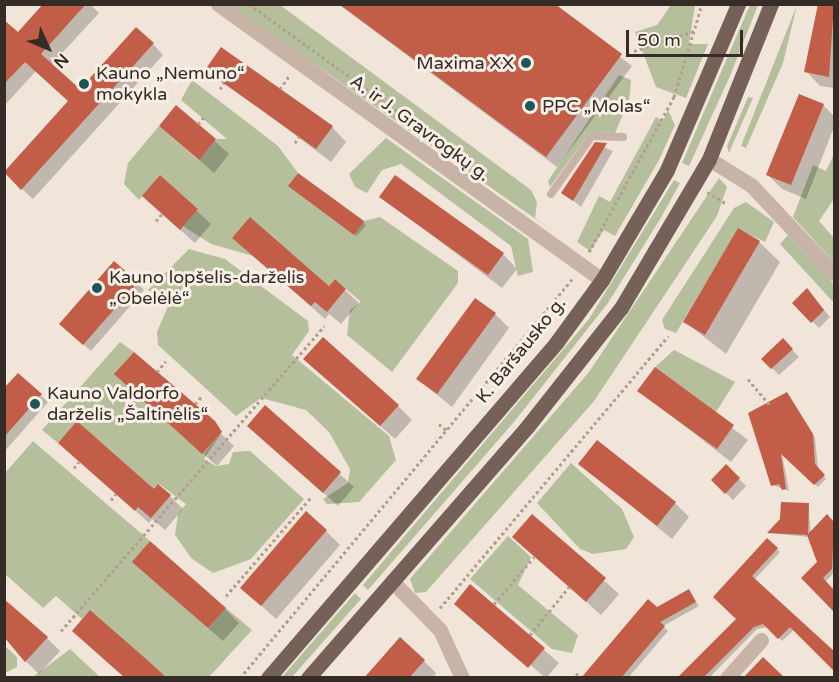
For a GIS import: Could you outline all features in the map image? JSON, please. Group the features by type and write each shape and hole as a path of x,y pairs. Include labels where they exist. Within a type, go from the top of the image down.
{"main road":[{"name":"K. Baršausko g.","path":"268,678 556,343 602,280 667,170 738,4"},
{"path":"308,678 588,352 667,238 709,159 771,4"}],"street":[{"name":"A. ir J. Gravrogkų g.","path":"218,4 602,280"},
{"path":"709,159 751,185 834,273"},
{"path":"392,581 431,620 462,678"},
{"path":"727,678 761,640"}],"lane":[{"path":"550,194 592,136 623,138"}],"path":[{"path":"249,4 485,176"},
{"path":"584,246 590,251 644,158 683,76 702,4"},
{"path":"634,51 694,31"},
{"path":"280,88 289,76"},
{"path":"220,89 224,83"},
{"path":"198,124 204,117"},
{"path":"295,143 299,137"},
{"path":"715,196 727,204"},
{"path":"156,221 162,214"},
{"path":"240,678 571,280"},
{"path":"61,631 324,326"},
{"path":"431,620 668,336"},
{"path":"157,372 166,361"},
{"path":"748,379 769,404"},
{"path":"195,404 203,395"},
{"path":"439,424 447,431"},
{"path":"74,468 80,462"},
{"path":"111,500 116,494"},
{"path":"226,596 312,496"},
{"path":"286,526 290,530"},
{"path":"494,604 534,557"},
{"path":"254,563 258,566"},
{"path":"530,635 569,587"},
{"path":"576,673 581,678"}],"green space":[{"path":"230,5 280,5 531,190 537,202 535,218 557,234"},
{"path":"671,5 695,5 689,44 708,44 686,98 656,87 635,32 657,25"},
{"path":"750,5 758,5 730,76 689,166 682,163"},
{"path":"797,5 783,63 746,148 741,146"},
{"path":"619,75 631,80 629,101 615,133 590,132 550,187 548,181"},
{"path":"192,80 278,146 298,173 289,186 364,221 380,217 458,271 458,283 392,372 347,335 350,310 361,302 335,279 329,286 251,218 233,238 253,256 211,244 183,226 198,209 161,176 139,200 124,184 128,163 159,126 198,160 216,139 227,139 181,100"},
{"path":"748,97 753,98 729,153 727,146"},
{"path":"668,110 675,125 659,160 615,236 604,230 590,251 577,242 599,196 610,202 656,117 663,121"},
{"path":"386,138 528,239 533,272 518,276 511,246 401,164 382,170 367,193 355,187 349,174"},
{"path":"834,154 834,199 819,221 834,238 834,262 793,217 813,165 826,171"},
{"path":"719,178 727,187 717,216 594,401 426,592 415,593 410,579 589,372"},
{"path":"674,180 680,183 608,303 514,422 368,590 363,585 589,319"},
{"path":"746,202 774,222 765,242 738,229 676,333 665,329 662,320 734,208"},
{"path":"788,235 834,284 834,303 780,244"},
{"path":"189,249 225,259 308,321 309,331 292,355 389,436 396,460 359,502 327,504 323,499 348,483 350,469 329,432 306,410 261,398 236,416 158,345 157,332 169,304 148,290"},
{"path":"120,342 134,352 115,374 193,446 203,454 222,432 204,459 216,466 229,464 233,452 250,451 304,499 251,559 213,573 191,558 175,535 178,514 186,504 159,484 154,489 78,422 58,443 42,430"},
{"path":"674,350 735,382 716,412 655,367"},
{"path":"33,441 150,541 133,562 208,628 226,608 252,630 209,677 166,677 90,610 82,619 56,596 43,608 5,574 5,473"},
{"path":"571,463 622,509 634,537 626,549 593,554 580,549 537,503"},
{"path":"508,536 531,557 518,585 578,635 572,653 552,649 470,579"},
{"path":"355,593 361,599 292,677 282,677"},
{"path":"4,645 17,657 17,667 5,673"},
{"path":"70,649 100,677 33,677 49,665"}],"building":[{"path":"43,4 86,4 41,54 80,89 136,27 154,43 21,190 4,172 68,101 25,62 4,84 4,20 18,32"},
{"name":"PPC „Molas“","path":"339,4 555,4 622,54 546,157"},
{"path":"818,4 834,4 829,77 804,72"},
{"path":"221,47 333,126 316,149 205,70"},
{"path":"799,94 824,104 791,185 766,175"},
{"path":"176,105 216,139 199,160 159,126"},
{"path":"595,142 607,143 573,201 561,193"},
{"path":"298,173 364,221 354,235 288,186"},
{"path":"160,175 198,209 180,230 142,196"},
{"path":"395,175 504,253 488,275 379,197"},
{"path":"250,217 329,286 335,279 346,289 327,312 315,302 311,306 232,238"},
{"path":"738,228 760,241 705,335 683,322"},
{"path":"114,261 138,282 83,345 59,324"},
{"path":"807,288 824,310 811,323 792,303"},
{"path":"475,298 496,313 437,394 416,379"},
{"path":"323,337 399,405 380,426 303,359"},
{"path":"783,338 793,349 771,369 761,359"},
{"path":"134,352 215,421 222,432 202,454 114,374"},
{"path":"655,367 734,425 717,449 637,391"},
{"path":"18,373 42,394 4,437 4,388"},
{"path":"787,392 813,434 815,464 825,475 814,485 781,454 786,489 782,490 779,484 771,486 748,413"},
{"path":"265,405 341,472 323,493 247,426"},
{"path":"77,421 154,489 158,484 171,495 151,518 138,507 135,511 58,443"},
{"path":"597,440 676,502 657,526 578,464"},
{"path":"726,464 740,478 725,494 711,480"},
{"path":"781,502 809,503 808,534 827,514 834,522 832,569 823,578 834,590 834,612 801,578 817,562 807,535 767,533 780,519"},
{"path":"306,511 327,530 261,606 240,588"},
{"path":"532,514 606,578 586,602 512,537"},
{"path":"767,538 778,548 752,576 834,651 834,671 790,627 778,639 763,624 754,627 703,678 677,678 736,619 713,597"},
{"path":"150,541 226,608 208,628 132,562"},
{"path":"470,584 545,648 528,668 454,604"},
{"path":"689,589 696,602 660,622 665,626 621,678 581,678 648,599 657,607"},
{"path":"4,599 48,637 25,662 4,637"},
{"path":"90,610 167,678 125,678 72,631"},
{"path":"400,637 425,660 409,678 364,678"},
{"path":"763,657 785,678 743,678"}],"place":[{"name":"Maxima XX","path":"526,63"},
{"name":"Kauno „Nemuno“ mokykla","path":"84,84"},
{"name":"PPC „Molas“","path":"530,106"},
{"name":"Kauno lopšelis-darželis „Obelėlė“","path":"97,288"},
{"name":"Kauno Valdorfo darželis „Šaltinėlis“","path":"35,404"}]}
